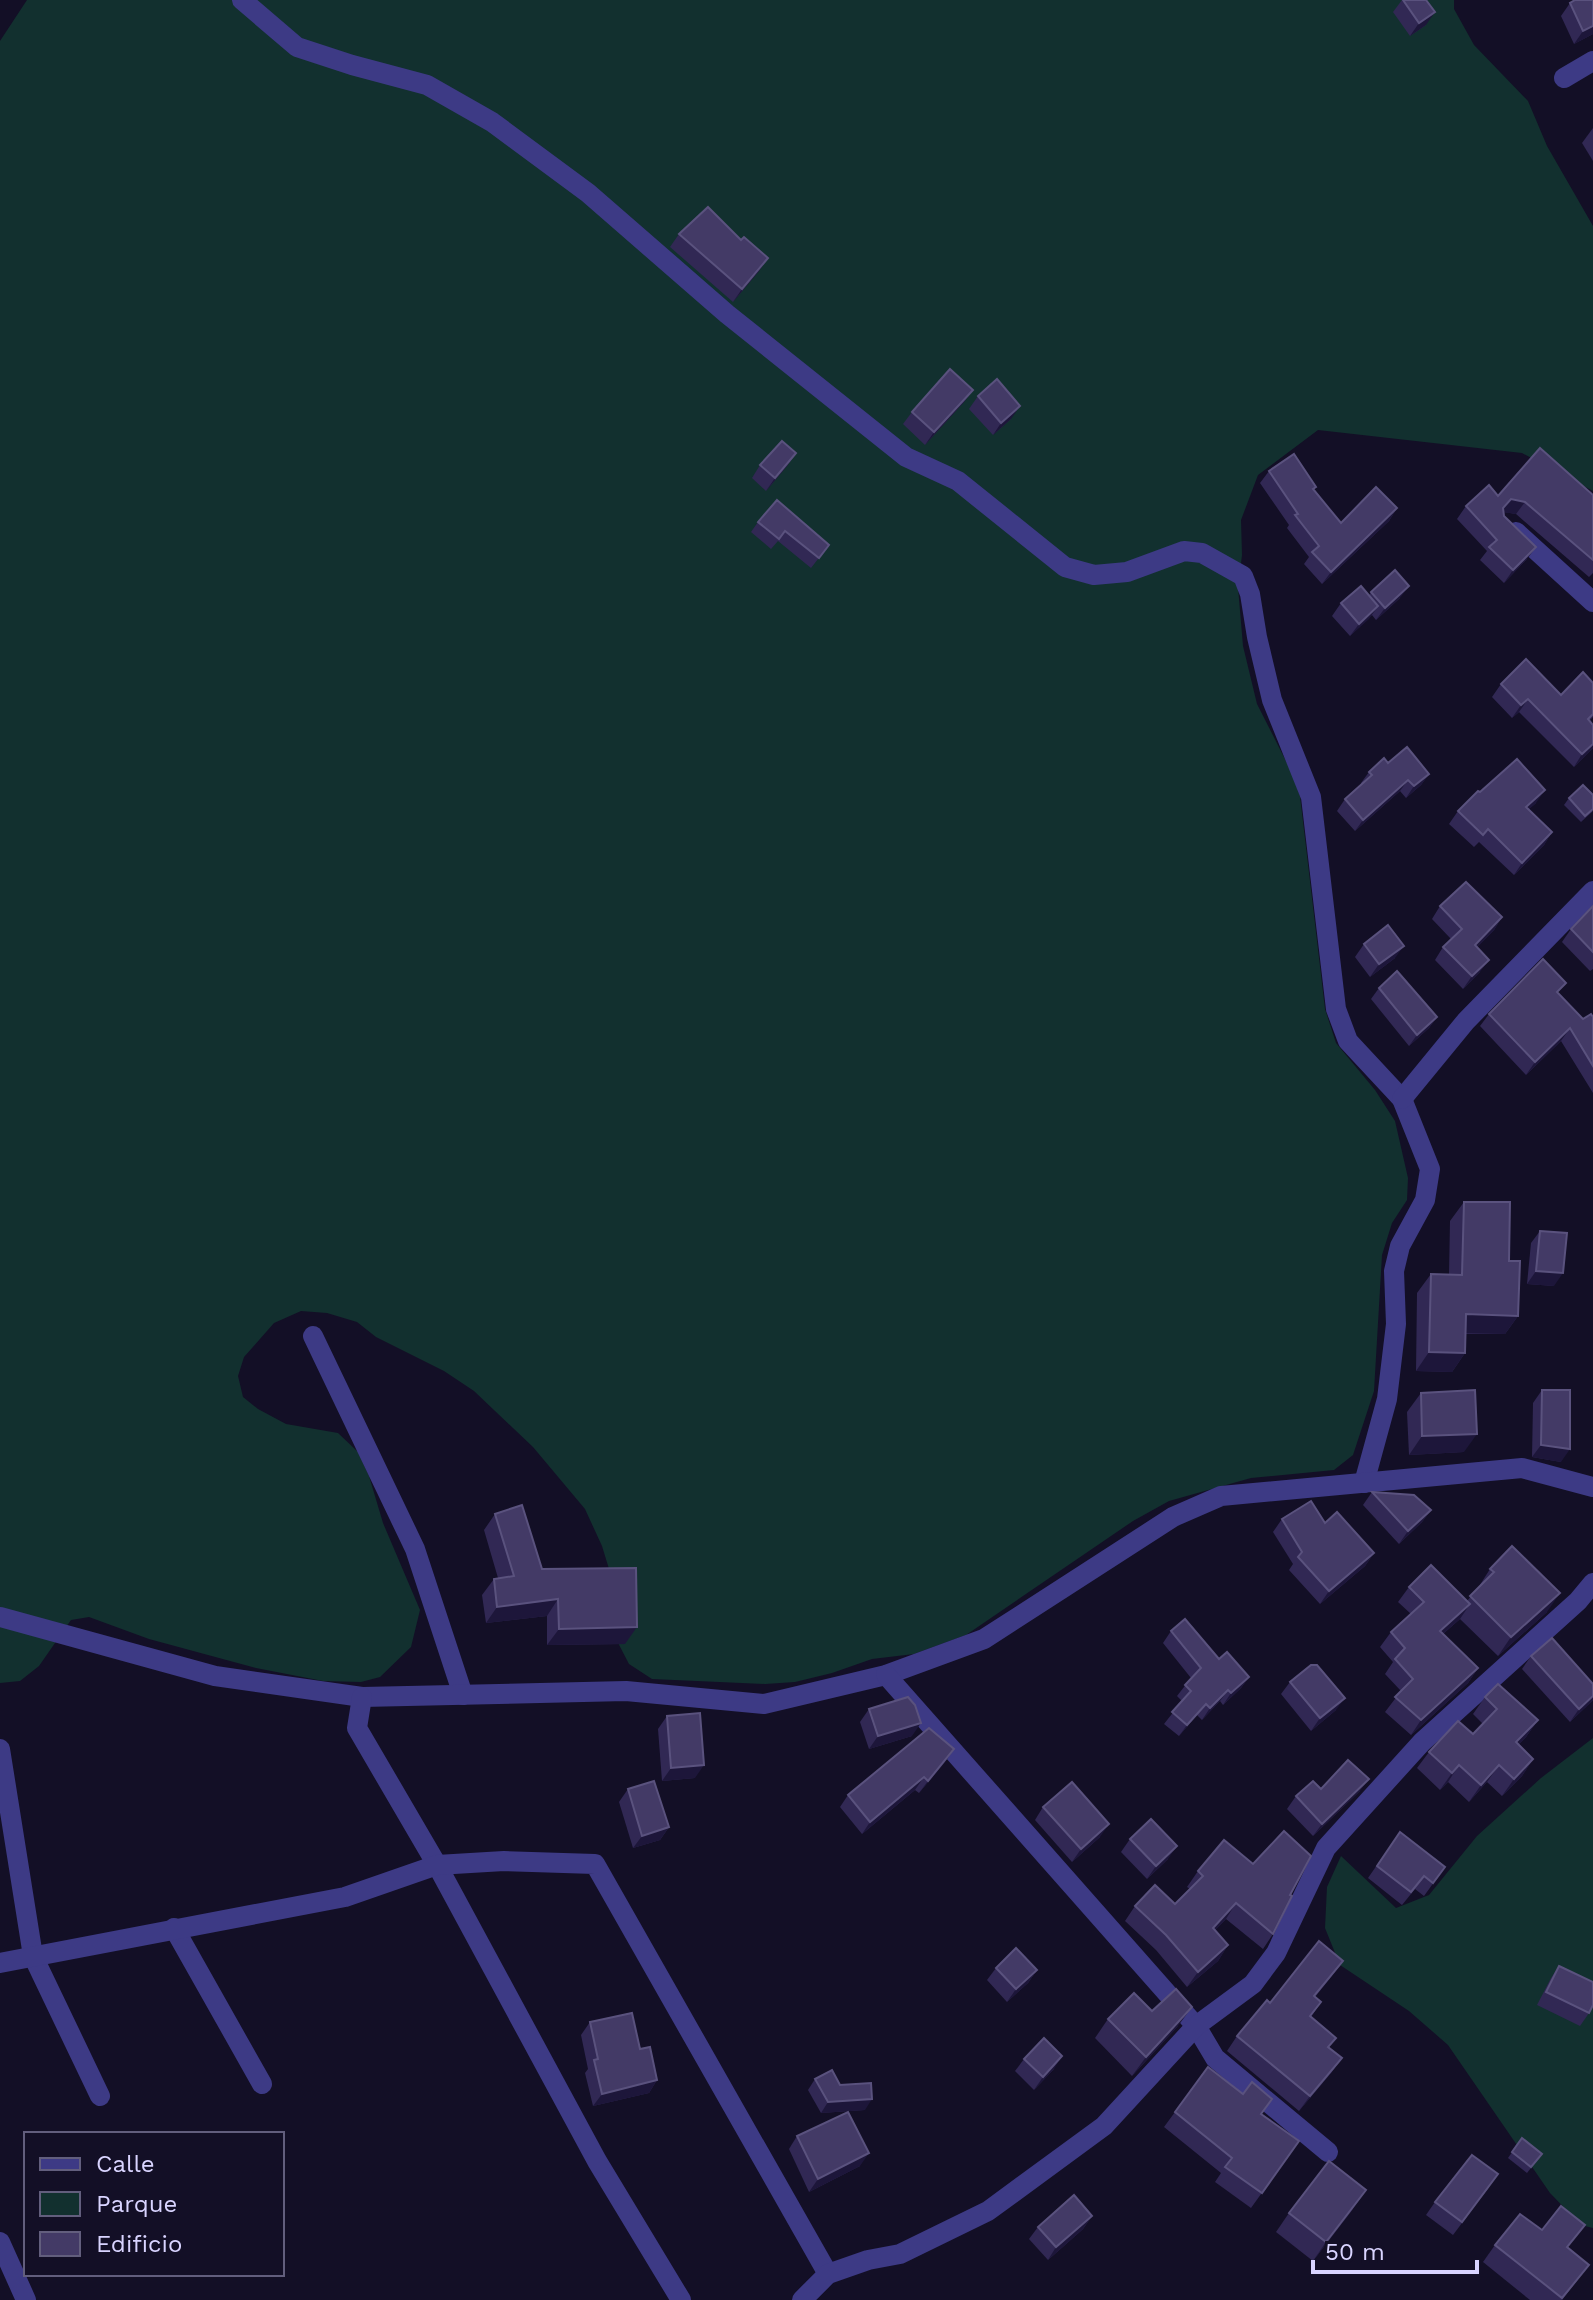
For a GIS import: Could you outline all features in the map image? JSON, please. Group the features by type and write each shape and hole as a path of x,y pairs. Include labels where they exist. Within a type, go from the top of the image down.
{"street":[{"path":"242,0 297,47 427,85 492,122 588,193 727,314 906,457 958,481 1065,567 1094,575 1127,572 1184,551 1202,553 1243,576 1250,594 1272,700 1311,797 1336,1009 1348,1041 1402,1099 1430,1169 1425,1200 1400,1246 1394,1271 1396,1324 1387,1399 1364,1483"},
{"path":"1564,78 1593,61"},
{"path":"1507,524 1593,602"},
{"path":"1402,1099 1466,1021 1593,891"},
{"path":"313,1336 415,1549 463,1695"},
{"path":"0,1617 215,1676 362,1697 626,1691 764,1704 886,1675 984,1639 1173,1517 1221,1496 1522,1468 1593,1487"},
{"path":"802,2300 828,2274 868,2260 900,2254 988,2211 1104,2126 1196,2026 1253,1984 1276,1953 1326,1848 1422,1742 1578,1601 1593,1583"},
{"path":"886,1675 1196,2026 1215,2058 1328,2152"},
{"path":"362,1697 357,1728 437,1865 597,2161 681,2300"},
{"path":"0,1749 33,1956 100,2096"},
{"path":"0,1963 345,1897 437,1865 504,1861 595,1864 828,2274"},
{"path":"174,1928 262,2084"},
{"path":"0,2242 26,2300"}],"green space":[{"path":"27,0 1454,0 1454,9 1474,45 1528,101 1547,146 1593,226 1593,491 1522,453 1318,430 1258,475 1241,520 1242,555 1238,587 1243,646 1257,704 1300,796 1325,1009 1336,1043 1375,1090 1395,1121 1408,1178 1407,1200 1392,1223 1382,1255 1374,1391 1353,1455 1334,1470 1251,1478 1169,1501 1133,1521 966,1635 914,1654 872,1659 795,1682 765,1684 652,1679 629,1664 616,1639 613,1582 602,1546 585,1509 533,1447 474,1391 444,1371 376,1337 357,1322 327,1313 301,1311 274,1323 244,1357 238,1376 243,1397 286,1424 338,1433 358,1452 369,1476 383,1523 420,1610 411,1647 380,1677 361,1682 323,1681 256,1668 149,1639 89,1617 71,1620 39,1666 20,1681 0,1683 0,41"},
{"path":"1593,1738 1593,2228 1581,2225 1550,2193 1448,2045 1409,2011 1340,1965 1325,1928 1327,1887 1341,1856 1396,1908 1429,1895 1477,1836 1541,1778"}],"building":[{"path":"1403,0 1426,0 1435,12 1419,23"},
{"path":"1593,0 1593,26 1583,31 1570,3"},
{"path":"708,207 741,240 744,237 768,258 742,289 679,234"},
{"path":"950,369 973,390 934,432 912,412"},
{"path":"997,379 1020,406 1001,423 978,396"},
{"path":"782,441 796,453 775,478 760,465"},
{"path":"1540,448 1593,495 1593,560 1525,502 1511,499 1503,508 1504,516 1536,547 1513,570 1489,547 1497,540 1466,506 1489,485 1498,496"},
{"path":"1294,454 1316,487 1313,489 1341,523 1376,487 1397,508 1331,572 1312,552 1319,546 1295,515 1298,514 1269,471"},
{"path":"777,500 829,545 819,558 785,531 779,539 758,522"},
{"path":"1395,570 1409,586 1385,608 1371,592"},
{"path":"1361,586 1378,606 1359,624 1341,603"},
{"path":"1526,659 1561,695 1583,672 1593,683 1593,714 1588,719 1593,725 1593,744 1582,754 1528,699 1521,705 1501,684"},
{"path":"1407,747 1429,774 1414,786 1408,780 1363,820 1345,799 1372,775 1369,772 1384,758 1388,763"},
{"path":"1517,759 1545,790 1526,807 1552,832 1522,863 1488,829 1483,835 1458,811"},
{"path":"1583,785 1593,795 1593,809 1585,816 1569,798"},
{"path":"1466,882 1502,917 1475,945 1489,960 1472,976 1443,947 1462,929 1440,906"},
{"path":"1593,906 1593,952 1571,929"},
{"path":"1388,925 1404,946 1379,964 1364,944"},
{"path":"1543,959 1566,983 1557,992 1583,1019 1591,1014 1593,1017 1593,1066 1570,1028 1535,1062 1489,1014"},
{"path":"1397,971 1437,1017 1417,1035 1379,988"},
{"path":"1464,1202 1510,1202 1509,1261 1520,1261 1518,1316 1466,1314 1465,1353 1429,1352 1431,1274 1462,1275"},
{"path":"1540,1231 1567,1233 1563,1273 1536,1271"},
{"path":"1475,1390 1477,1434 1422,1436 1421,1393"},
{"path":"1542,1390 1570,1390 1570,1449 1541,1445"},
{"path":"1372,1492 1414,1495 1431,1510 1408,1531"},
{"path":"1311,1501 1325,1523 1337,1512 1374,1553 1329,1591 1298,1557 1302,1552 1282,1519"},
{"path":"522,1505 542,1569 636,1568 637,1627 559,1629 558,1599 497,1607 494,1579 514,1576 495,1514"},
{"path":"1512,1546 1560,1593 1511,1637 1470,1596 1494,1572 1490,1569"},
{"path":"1431,1565 1470,1604 1440,1631 1478,1668 1421,1720 1395,1697 1413,1679 1395,1659 1405,1648 1391,1632 1424,1602 1409,1587"},
{"path":"1185,1619 1219,1659 1227,1652 1249,1677 1231,1693 1228,1690 1210,1708 1206,1704 1187,1725 1172,1712 1191,1691 1185,1685 1201,1668 1171,1631"},
{"path":"1552,1638 1593,1684 1593,1696 1579,1709 1531,1656"},
{"path":"1311,1665 1317,1665 1345,1698 1320,1718 1290,1682"},
{"path":"1498,1684 1538,1720 1516,1742 1533,1759 1514,1779 1499,1765 1481,1785 1459,1765 1452,1773 1429,1752 1458,1721 1473,1734 1497,1709 1485,1697"},
{"path":"908,1697 915,1705 921,1723 878,1736 869,1709"},
{"path":"700,1713 704,1765 671,1768 667,1716"},
{"path":"929,1728 954,1749 928,1781 924,1777 870,1822 848,1795"},
{"path":"1348,1760 1369,1779 1322,1824 1296,1796 1313,1781 1321,1789"},
{"path":"654,1781 669,1827 642,1836 628,1789"},
{"path":"1072,1782 1109,1824 1081,1849 1043,1807"},
{"path":"1151,1819 1177,1846 1156,1866 1130,1839"},
{"path":"1284,1831 1311,1856 1273,1934 1236,1903 1213,1928 1228,1945 1198,1972 1166,1935 1135,1906 1155,1885 1175,1904 1203,1876 1198,1871 1224,1840 1253,1864"},
{"path":"1400,1832 1445,1867 1433,1883 1424,1876 1411,1892 1377,1866"},
{"path":"1319,1941 1343,1961 1314,1996 1321,2002 1310,2016 1336,2038 1328,2047 1342,2058 1310,2096 1237,2036 1267,2000 1270,2003"},
{"path":"1016,1948 1037,1970 1016,1989 996,1968"},
{"path":"1559,1966 1593,1982 1593,2005 1589,2013 1546,1992"},
{"path":"1176,1989 1192,2007 1146,2057 1108,2019 1134,1993 1152,2011"},
{"path":"632,2013 640,2049 650,2047 657,2080 602,2094 590,2022"},
{"path":"1044,2038 1062,2056 1043,2077 1024,2059"},
{"path":"1208,2067 1243,2094 1252,2082 1272,2099 1261,2114 1299,2141 1262,2193 1225,2167 1232,2158 1175,2112"},
{"path":"832,2070 840,2085 871,2083 872,2099 828,2102 815,2079"},
{"path":"848,2112 869,2153 818,2179 797,2136"},
{"path":"1522,2138 1542,2154 1531,2167 1512,2152"},
{"path":"1472,2155 1498,2174 1462,2222 1435,2202"},
{"path":"1329,2161 1366,2190 1326,2242 1289,2213"},
{"path":"1074,2195 1092,2216 1056,2247 1038,2227"},
{"path":"1561,2206 1585,2225 1567,2247 1589,2265 1562,2298 1495,2245 1520,2214 1542,2230"}]}
